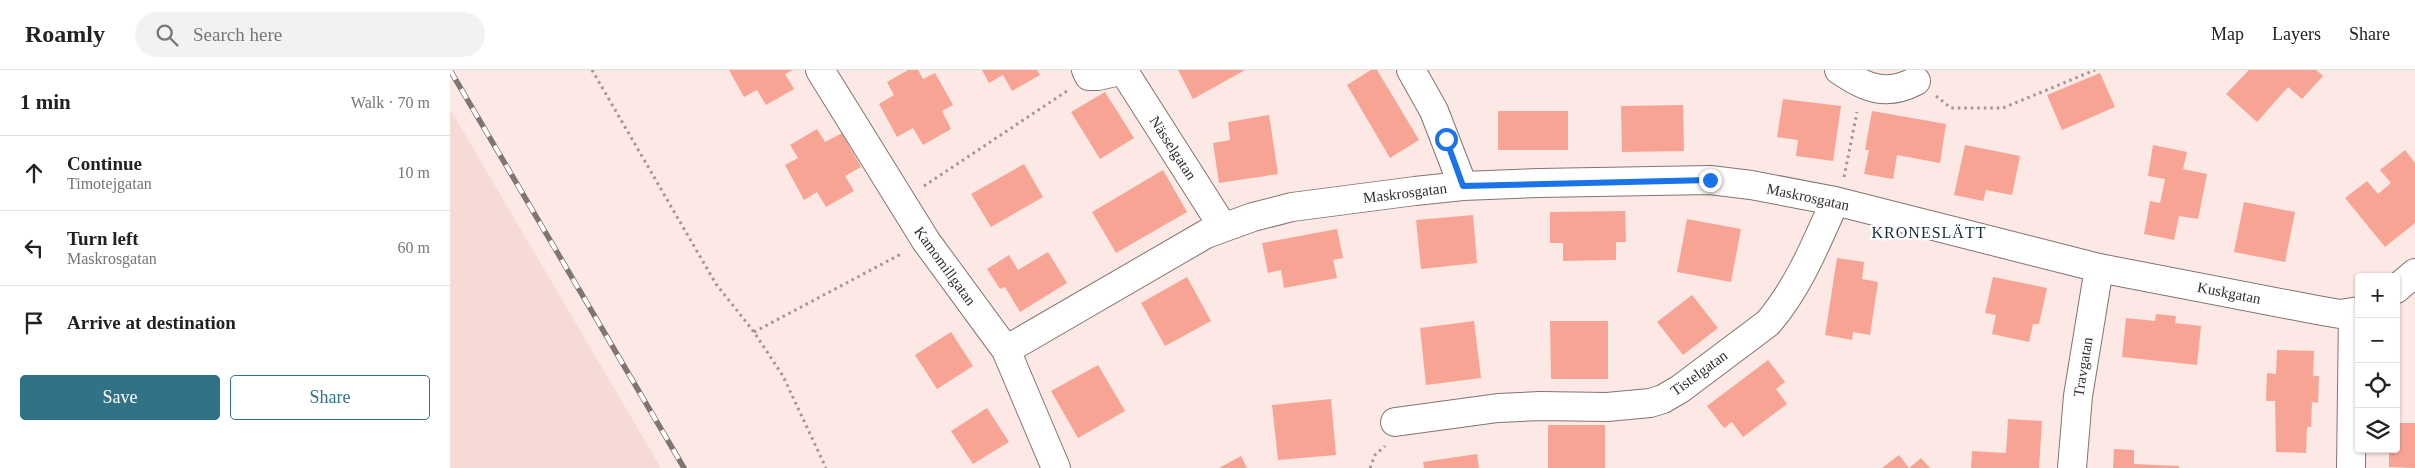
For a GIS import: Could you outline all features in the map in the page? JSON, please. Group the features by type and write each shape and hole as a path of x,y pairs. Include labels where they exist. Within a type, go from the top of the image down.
{"street":[{"name":"Kamomillgatan","path":"820,70 926,241 1006,350 1056,468"},
{"name":"Nässelgatan","path":"1088,73 1098,76 1123,70 1224,226"},
{"path":"1411,70 1434,111 1463,186"},
{"path":"1846,75 1883,90 1897,89 1916,81"},
{"name":"Maskrosgatan","path":"1006,350 1181,248 1224,226 1253,216 1292,207 1463,186 1710,180 1751,185 1834,202 2099,268"},
{"name":"Tistelgatan","path":"1395,422 1498,408 1632,406 1663,399 1680,389 1760,328 1778,311 1812,254 1834,202"},
{"name":"Kuskgatan","path":"2099,268 2340,314 2355,312"},
{"name":"Travgatan","path":"2072,468 2078,396 2099,268"},
{"path":"2400,286 2415,273"},
{"path":"2351,468 2356,318"}],"path":[{"path":"592,70 716,284 754,332 784,376 826,468"},
{"path":"1916,81 1951,108 2002,108 2095,70"},
{"path":"901,202 1088,73"},
{"path":"1834,202 1843,180 1858,117 1857,93 1846,75"},
{"path":"754,332 926,241"}],"shaded area":[{"path":"450,109 661,468 450,468"}],"building":[{"path":"729,70 793,70 785,74 794,89 766,105 757,90 744,97"},
{"path":"908,70 918,70 923,79 935,73 953,105 942,111 951,129 923,145 913,128 897,137 879,104 894,95 887,82"},
{"path":"982,70 1037,70 1040,75 1012,91 1003,75 989,83"},
{"path":"1178,70 1245,70 1193,99"},
{"path":"1371,70 1377,70 1419,140 1390,158 1347,85"},
{"path":"2249,70 2316,70 2323,76 2302,99 2288,87 2257,122 2226,94"},
{"path":"2100,73 2115,107 2062,130 2047,95"},
{"path":"1105,92 1134,138 1100,159 1071,112"},
{"path":"1783,99 1841,106 1833,161 1796,156 1798,140 1777,137"},
{"path":"1683,105 1684,151 1622,152 1621,106"},
{"path":"1498,111 1568,111 1568,150 1498,150"},
{"path":"1872,111 1946,124 1940,163 1897,155 1893,179 1864,174 1869,150 1865,150"},
{"path":"1269,115 1278,174 1219,183 1213,143 1230,140 1228,122"},
{"path":"817,129 825,142 842,133 861,167 845,176 854,191 826,207 817,192 804,200 785,165 798,158 790,145"},
{"path":"1965,145 2020,156 2012,195 1986,190 1983,201 1954,195"},
{"path":"2153,145 2187,152 2183,169 2207,174 2198,219 2179,216 2174,240 2144,234 2150,201 2160,203 2165,179 2148,176"},
{"path":"2405,150 2415,163 2415,223 2385,247 2345,198 2367,181 2378,194 2391,183 2380,170"},
{"path":"1024,164 1043,197 991,227 971,194"},
{"path":"1163,170 1187,212 1116,253 1092,212"},
{"path":"2244,202 2295,212 2285,262 2234,252"},
{"path":"1625,211 1626,242 1616,242 1616,260 1563,261 1563,243 1550,243 1550,212"},
{"path":"1473,215 1477,263 1421,269 1416,220"},
{"path":"1687,219 1741,229 1731,282 1677,272"},
{"path":"1337,229 1343,258 1333,260 1337,278 1284,288 1281,270 1268,273 1262,243"},
{"path":"1048,252 1067,283 1020,312 1005,287 1000,289 987,269 1009,255 1018,270"},
{"path":"1837,258 1864,262 1862,279 1878,282 1870,335 1853,332 1852,340 1825,335"},
{"path":"1187,277 1211,321 1165,346 1141,303"},
{"path":"1993,277 2047,288 2039,324 2033,324 2029,342 1992,334 1996,315 1985,313"},
{"path":"1692,295 1718,328 1683,355 1657,322"},
{"path":"2156,314 2176,316 2175,323 2201,326 2197,365 2122,357 2126,318 2155,321"},
{"path":"1474,321 1481,378 1426,385 1420,328"},
{"path":"1550,321 1608,321 1608,379 1551,379"},
{"path":"951,332 973,366 937,389 915,355"},
{"path":"2277,350 2314,351 2313,376 2319,376 2318,403 2312,402 2311,427 2307,427 2306,453 2276,452 2275,401 2266,401 2267,373 2276,374"},
{"path":"1768,360 1785,382 1776,389 1787,404 1743,437 1732,422 1724,428 1707,406"},
{"path":"1098,365 1125,411 1078,438 1051,391"},
{"path":"1331,399 1336,455 1278,460 1272,405"},
{"path":"987,408 1009,442 973,464 951,431"},
{"path":"2008,419 2042,421 2039,468 1971,468 1972,451 2006,453"},
{"path":"2400,423 2415,423 2415,468 2389,467 2389,453 2400,453"},
{"path":"1548,425 1605,425 1605,468 1548,468"},
{"path":"2114,449 2134,450 2134,464 2179,466 2179,468 2113,468"},
{"path":"1477,454 1479,468 1424,468 1423,462"},
{"path":"1899,455 1909,468 1882,468"},
{"path":"1241,456 1247,468 1219,468"},
{"path":"1921,458 1930,468 1909,468"}],"railway":[{"path":"450,70 684,468"}],"district":[{"name":"KRONESLÄTT","path":"1929,232"}],"route":[{"path":"1446,139 1463,186 1645,180 1710,180"}]}
